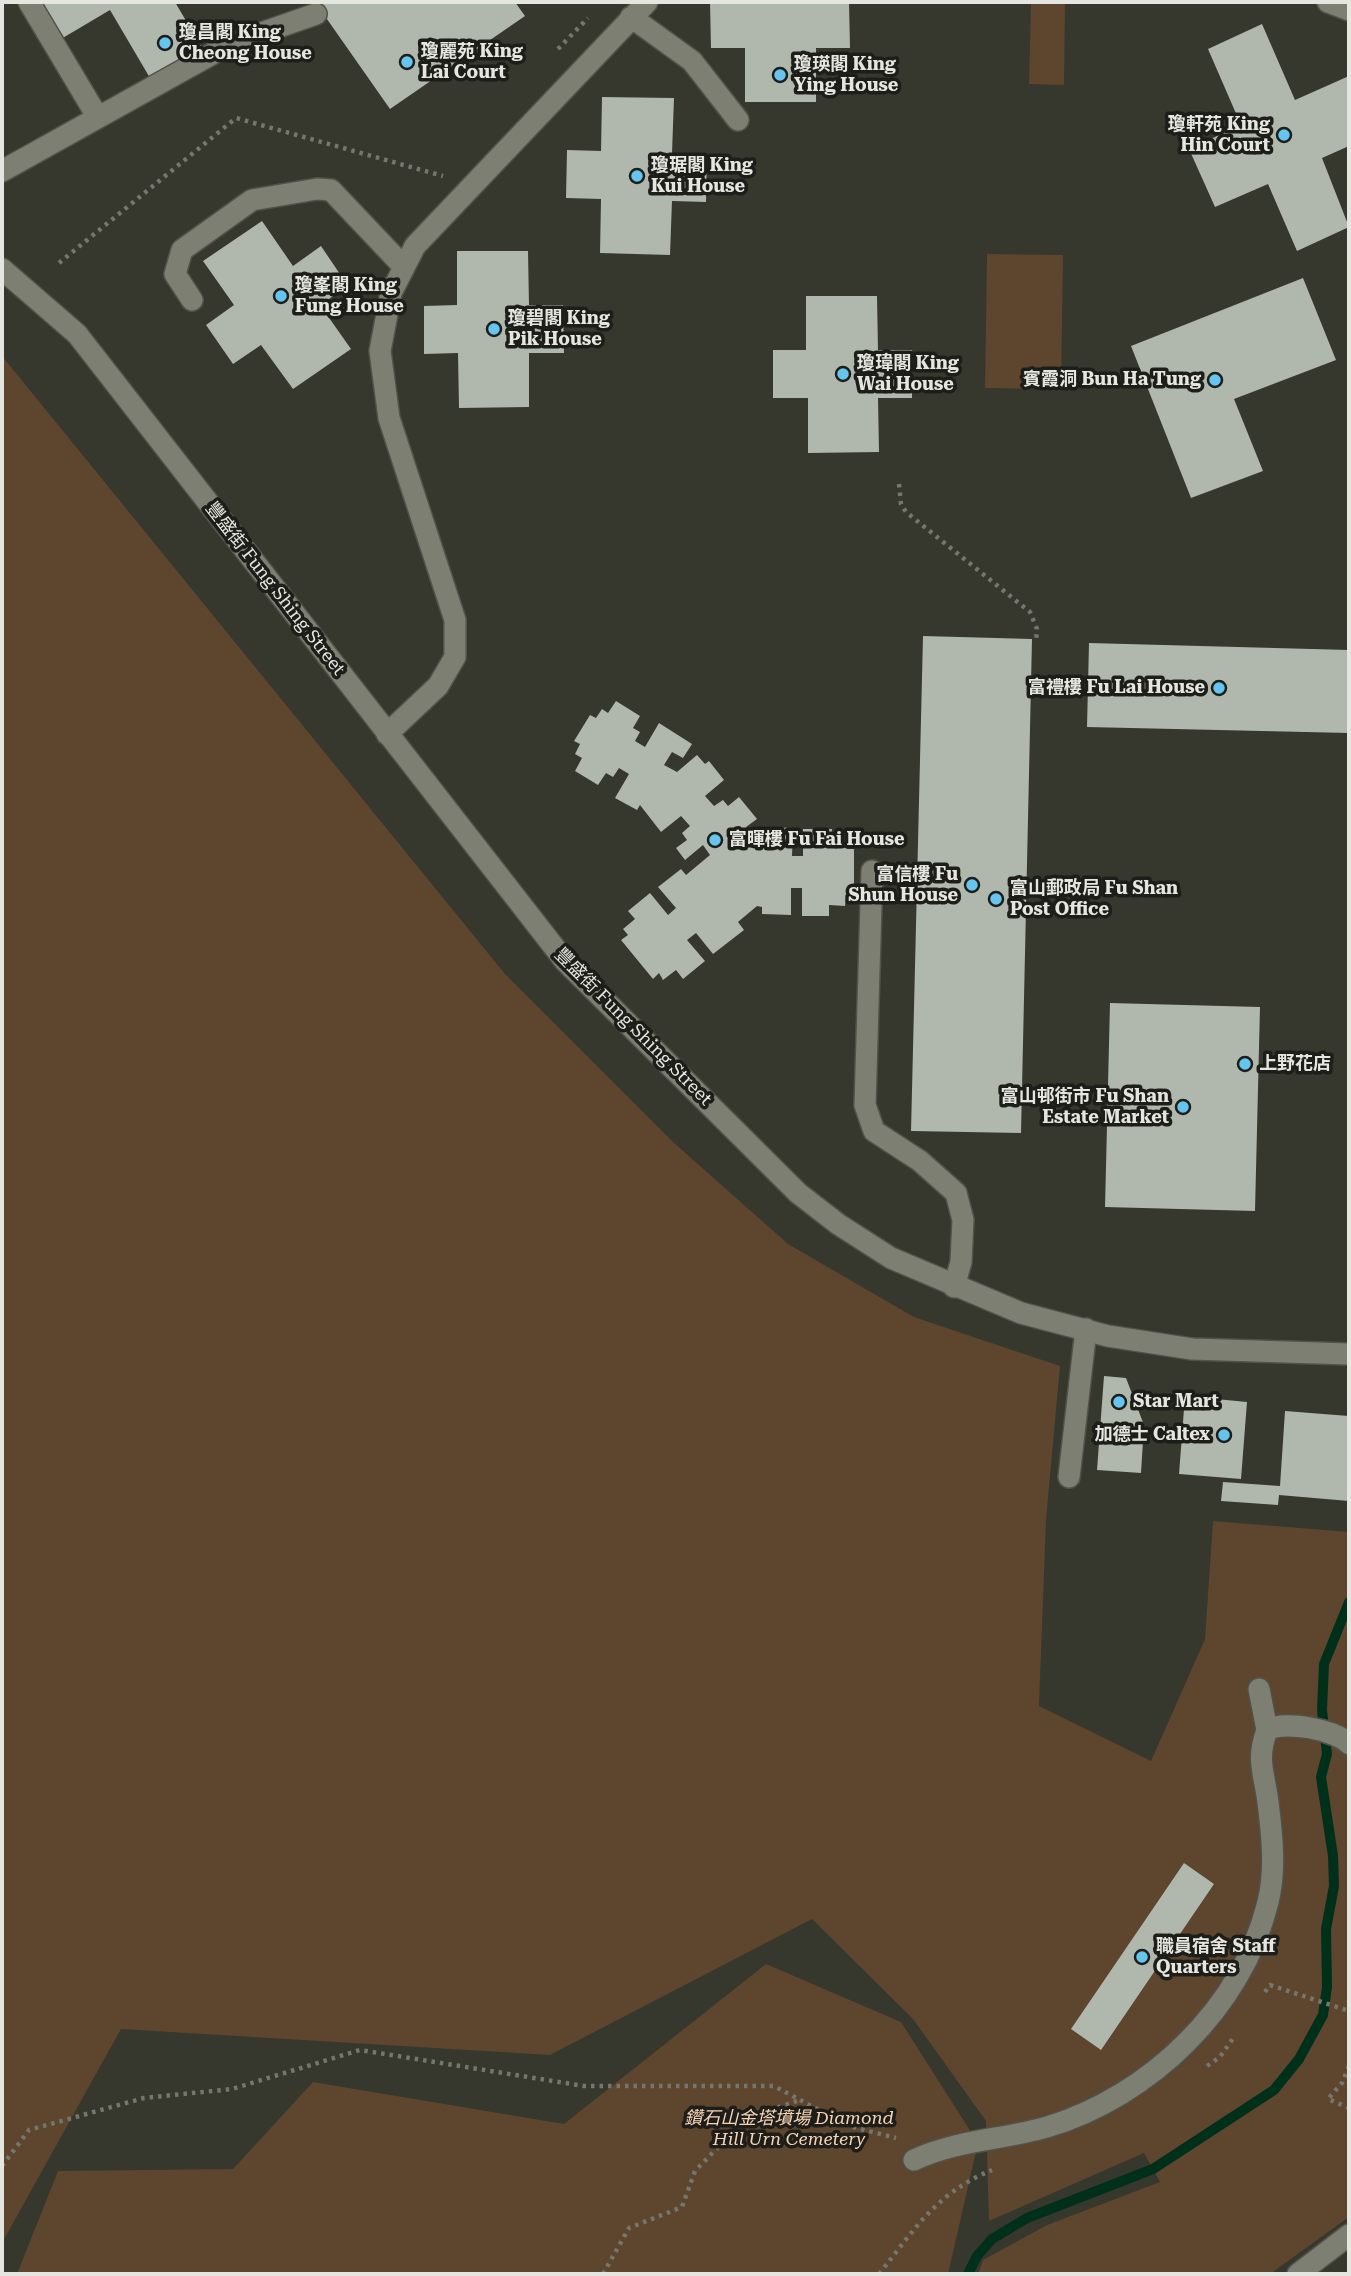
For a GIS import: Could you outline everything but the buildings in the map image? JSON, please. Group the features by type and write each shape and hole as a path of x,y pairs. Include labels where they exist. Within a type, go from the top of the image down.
{"street":[{"path":"29,2 97,116"},
{"path":"387,734 439,686 455,657 455,620 389,418 380,351 391,292 415,246 647,2"},
{"path":"1328,2 1349,10"},
{"path":"2,171 230,44 316,14"},
{"path":"631,17 692,61 738,120"},
{"path":"192,300 175,274 182,250 252,200 317,189 331,190 404,267"},
{"name":"豐盛街 Fung Shing Street","path":"2,268 77,334 565,961 798,1193 838,1224 891,1258 954,1287 1021,1313 1108,1336 1192,1349 1349,1354"},
{"path":"872,871 865,1105 874,1131 920,1161 956,1192 963,1220 961,1262 954,1287"},
{"path":"1069,1477 1086,1329"},
{"path":"914,2160 937,2149 1046,2127 1090,2110 1161,2066 1209,2020 1232,1985 1268,1904 1272,1878 1268,1801 1259,1757 1267,1730 1259,1689"},
{"path":"1267,1730 1277,1724 1290,1725 1346,1740"},
{"path":"1298,2274 1349,2235"}],"path":[{"path":"550,58 576,28 597,10"},
{"path":"59,263 236,118 447,177"},
{"path":"899,484 901,503 906,512 1030,612 1037,629 1036,642"},
{"path":"1270,1985 1349,2011"},
{"path":"2,2166 29,2130 144,2098 232,2089 360,2050 584,2086 774,2086 849,2126 937,2149"},
{"path":"1349,2066 1342,2083 1328,2099 1349,2108"},
{"path":"603,2274 629,2228 682,2207 695,2171 746,2118 800,2100"}],"green space":[{"path":"1031,2 1065,4 1064,85 1029,84"},
{"path":"987,254 1063,255 1061,389 985,388"},
{"path":"2,356 505,974 673,1142 788,1244 914,1317 1060,1366 1046,1520 1039,1706 1151,1761 1205,1639 1213,1521 1349,1532 1349,2217 1270,2274 978,2274 983,2260 1047,2225 1160,2182 1144,2153 989,2221 986,2121 913,2019 812,1919 550,2055 121,2029 2,2243"},
{"name":"鑽石山金塔墳場 Diamond Hill Urn Cemetery","path":"766,1964 901,2022 978,2143 948,2274 17,2274 58,2171 233,2169 313,2082 564,2124"}],"waterway":[{"path":"968,2274 977,2256 992,2239 1027,2218 1153,2169 1274,2090 1299,2059 1323,2015 1327,1987 1326,1929 1334,1886 1333,1856 1321,1777 1327,1754 1322,1710 1324,1664 1349,1602"}],"place":[{"name":"瓊昌閣 King Cheong House","path":"165,43"},
{"name":"瓊麗苑 King Lai Court","path":"407,62"},
{"name":"瓊瑛閣 King Ying House","path":"780,75"},
{"name":"瓊軒苑 King Hin Court","path":"1284,135"},
{"name":"瓊琚閣 King Kui House","path":"637,176"},
{"name":"瓊峯閣 King Fung House","path":"281,296"},
{"name":"瓊碧閣 King Pik House","path":"494,329"},
{"name":"瓊瑋閣 King Wai House","path":"843,374"},
{"name":"賓霞洞 Bun Ha Tung","path":"1215,380"},
{"name":"富禮樓 Fu Lai House","path":"1219,688"},
{"name":"富暉樓 Fu Fai House","path":"715,840"},
{"name":"富信樓 Fu Shun House","path":"972,885"},
{"name":"富山郵政局 Fu Shan Post Office","path":"996,899"},
{"name":"上野花店","path":"1245,1064"},
{"name":"富山邨街市 Fu Shan Estate Market","path":"1183,1107"},
{"name":"Star Mart","path":"1119,1402"},
{"name":"加德士 Caltex","path":"1224,1435"},
{"name":"職員宿舍 Staff Quarters","path":"1142,1957"}]}
